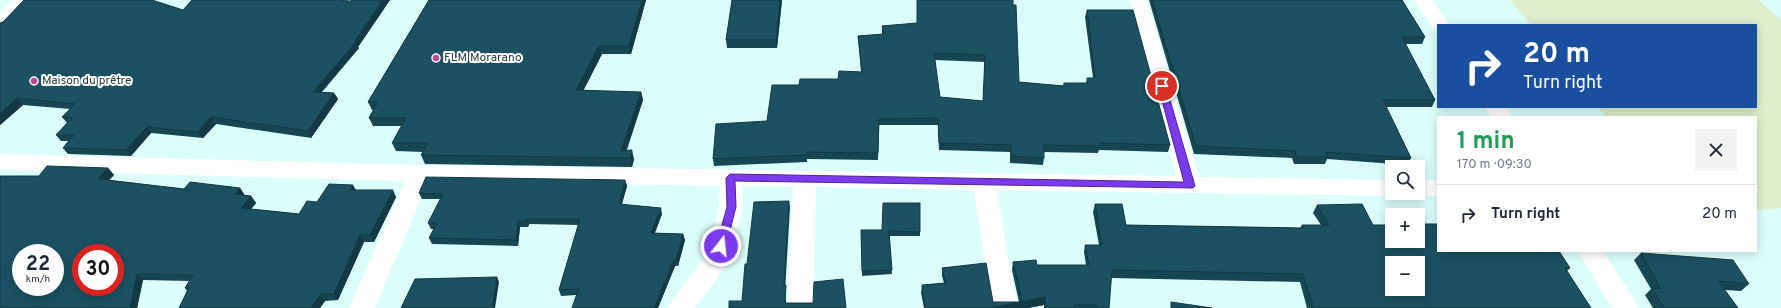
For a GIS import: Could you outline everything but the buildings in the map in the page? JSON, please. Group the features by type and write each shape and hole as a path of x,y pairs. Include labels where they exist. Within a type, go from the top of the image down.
{"street":[{"path":"0,23 24,0"},
{"path":"1138,0 1190,186"},
{"path":"1423,0 1439,24"},
{"path":"0,162 420,173 1385,188"},
{"path":"362,308 420,173"},
{"path":"681,308 717,259 732,207 730,178"},
{"path":"800,308 805,179"},
{"path":"984,182 1000,282 1006,308"},
{"path":"1425,188 1437,188"},
{"path":"1591,252 1626,308"}],"green space":[{"path":"1510,0 1758,0 1781,19 1781,208 1757,210 1757,116 1605,116 1599,108 1757,108 1757,24 1530,24"}],"place":[{"name":"FLM Morarano","path":"436,58"},
{"name":"Maison du prêtre","path":"34,81"}],"route":[{"path":"721,246 732,207 730,178 1190,186 1162,86"}]}
